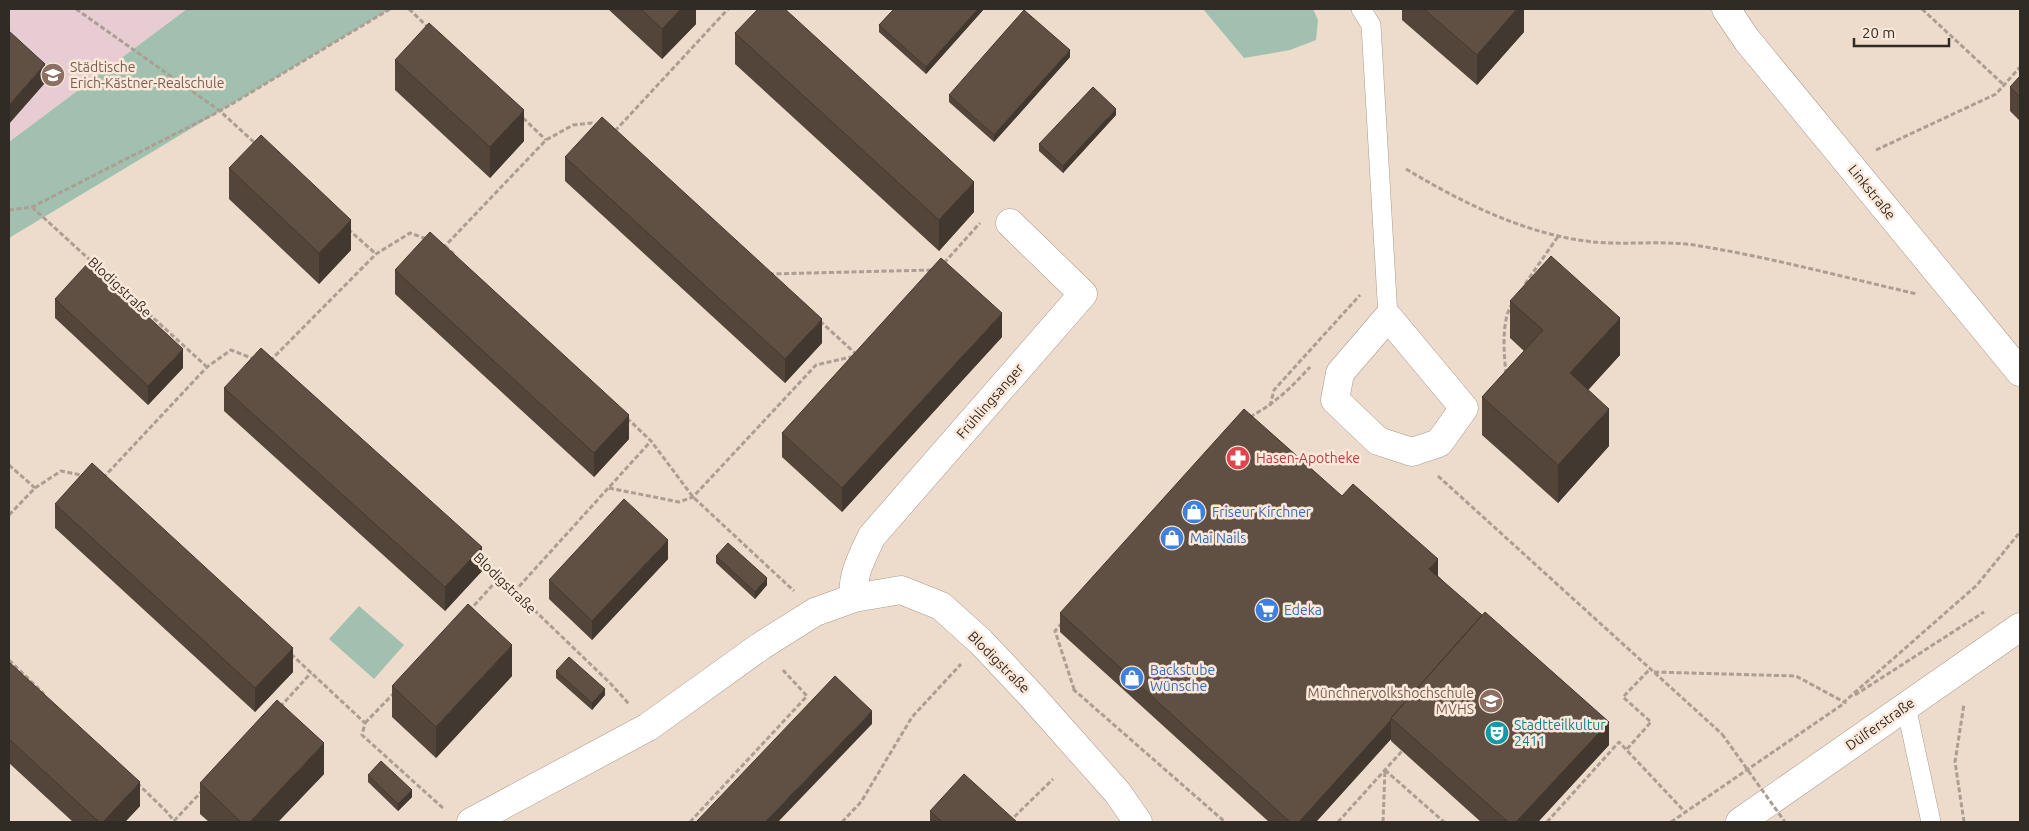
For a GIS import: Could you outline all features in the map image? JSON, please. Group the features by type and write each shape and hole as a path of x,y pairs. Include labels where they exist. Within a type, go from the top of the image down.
{"street":[{"name":"Linkstraße","path":"1726,9 1747,40 2020,372"},
{"name":"Frühlingsanger","path":"854,598 852,589 859,562 872,536 1083,294 999,219"},
{"path":"1388,317 1464,408 1439,443 1412,452 1378,441 1335,400 1340,373 1388,317"},
{"name":"Blodigstraße","path":"460,817 648,728 761,646 815,612 854,598 901,590 941,606 980,642 1030,694 1117,792 1138,822"},
{"name":"Dülferstraße","path":"1740,822 2020,627"}],"lane":[{"path":"1362,9 1371,25 1388,317"},
{"path":"1906,706 1930,822"}],"path":[{"path":"76,9 220,111 262,150"},
{"path":"9,210 32,207 220,111 390,9"},
{"path":"408,9 430,29"},
{"path":"614,132 728,9"},
{"path":"1922,9 2004,85"},
{"path":"1848,163 1996,94 2020,68"},
{"path":"517,112 546,140"},
{"path":"445,246 546,140 573,125 592,123 599,126"},
{"path":"607,129 622,138"},
{"path":"1379,153 1440,190 1528,229 1585,241 1692,245 1752,256 1920,295"},
{"name":"Blodigstraße","path":"32,207 207,367"},
{"path":"943,264 999,219"},
{"path":"348,228 376,254"},
{"path":"267,365 376,254 410,233 428,239"},
{"path":"1523,288 1559,235"},
{"path":"436,243 445,246 459,260"},
{"path":"775,280 768,274 937,270 931,277"},
{"path":"1506,375 1504,349 1508,310 1513,303"},
{"path":"816,318 857,355"},
{"path":"608,488 679,502 693,497 816,365 857,355 863,348"},
{"path":"102,480 207,367 231,350 258,361"},
{"path":"1248,418 1270,406 1285,394 1302,376"},
{"path":"1270,406 1274,390"},
{"path":"623,414 651,441 693,497 774,571 815,612"},
{"path":"514,592 651,441"},
{"path":"1412,452 1722,734 1785,822"},
{"path":"9,465 35,488"},
{"path":"9,515 35,488 61,471 94,478"},
{"path":"1844,702 1977,585 2020,532"},
{"name":"Blodigstraße","path":"479,557 610,683 648,728"},
{"path":"467,613 500,577"},
{"path":"1670,822 1844,702 1992,608"},
{"path":"1068,616 1055,631 1074,689 1225,822"},
{"path":"842,822 861,802 912,717 980,642"},
{"path":"690,822 807,696 761,646"},
{"path":"290,653 365,723"},
{"path":"9,660 44,695"},
{"path":"1627,749 1651,722 1623,697 1650,669"},
{"path":"1654,672 1796,676 1844,702"},
{"path":"279,708 311,673"},
{"path":"399,687 365,723 362,734 460,817"},
{"path":"1030,694 1074,689"},
{"path":"1964,704 1955,762 1964,822"},
{"path":"1547,822 1619,742 1685,812"},
{"path":"1338,822 1402,751"},
{"path":"1383,822 1385,770"},
{"path":"1385,770 1444,822"},
{"path":"130,777 175,822 207,786"},
{"path":"1010,822 1053,779"}],"shaded area":[{"name":"Städtische Erich-Kästner-Realschule","path":"9,9 187,9 9,142"}],"green space":[{"path":"187,9 390,9 9,238 9,142"},
{"path":"1203,9 1313,9 1318,20 1316,40 1290,50 1244,58"},
{"path":"359,606 404,645 374,679 329,639"}],"building":[{"path":"641,9 681,9 662,29"},
{"path":"758,9 785,9 974,182 939,220 735,33"},
{"path":"894,9 978,9 926,67 879,25"},
{"path":"1424,9 1517,9 1477,55"},
{"path":"1024,10 1070,50 994,135 949,95"},
{"path":"429,23 524,110 490,147 395,60"},
{"path":"9,31 45,64 9,105"},
{"path":"2020,76 2020,97 2010,87"},
{"path":"1093,87 1116,109 1063,166 1039,144"},
{"path":"602,117 822,319 785,359 565,157"},
{"path":"261,135 351,220 319,253 229,168"},
{"path":"430,232 629,415 594,453 395,270"},
{"path":"1551,256 1620,318 1570,373 1609,409 1558,465 1482,397 1543,330 1510,301"},
{"path":"941,258 1002,313 842,488 782,433"},
{"path":"89,262 183,349 148,386 55,299"},
{"path":"261,348 482,547 445,587 224,388"},
{"name":"Edeka","path":"1244,409 1342,496 1353,484 1438,559 1429,569 1482,615 1299,822 1290,822 1060,613"},
{"path":"92,463 293,648 255,688 55,504"},
{"path":"624,499 668,540 592,621 549,580"},
{"path":"728,543 767,578 755,592 716,556"},
{"path":"468,604 512,645 436,727 392,686"},
{"path":"1485,612 1609,722 1516,822 1508,822 1391,718"},
{"path":"569,657 605,689 592,703 556,671"},
{"path":"9,662 140,782 103,822 99,822 9,739"},
{"path":"835,676 872,711 765,822 696,822"},
{"path":"277,700 324,743 250,822 241,822 200,783"},
{"path":"381,761 412,790 398,804 368,775"},
{"path":"964,774 1017,822 942,822 930,811"}],"place":[{"name":"Städtische Erich-Kästner-Realschule","path":"53,75"},
{"name":"Hasen-Apotheke","path":"1238,458"},
{"name":"Friseur Kirchner","path":"1194,512"},
{"name":"Mai Nails","path":"1172,538"},
{"name":"Edeka","path":"1267,610"},
{"name":"Backstube Wünsche","path":"1132,678"},
{"name":"Münchnervolkshochschule MVHS","path":"1491,701"},
{"name":"Stadtteilkultur 2411","path":"1497,733"}]}
